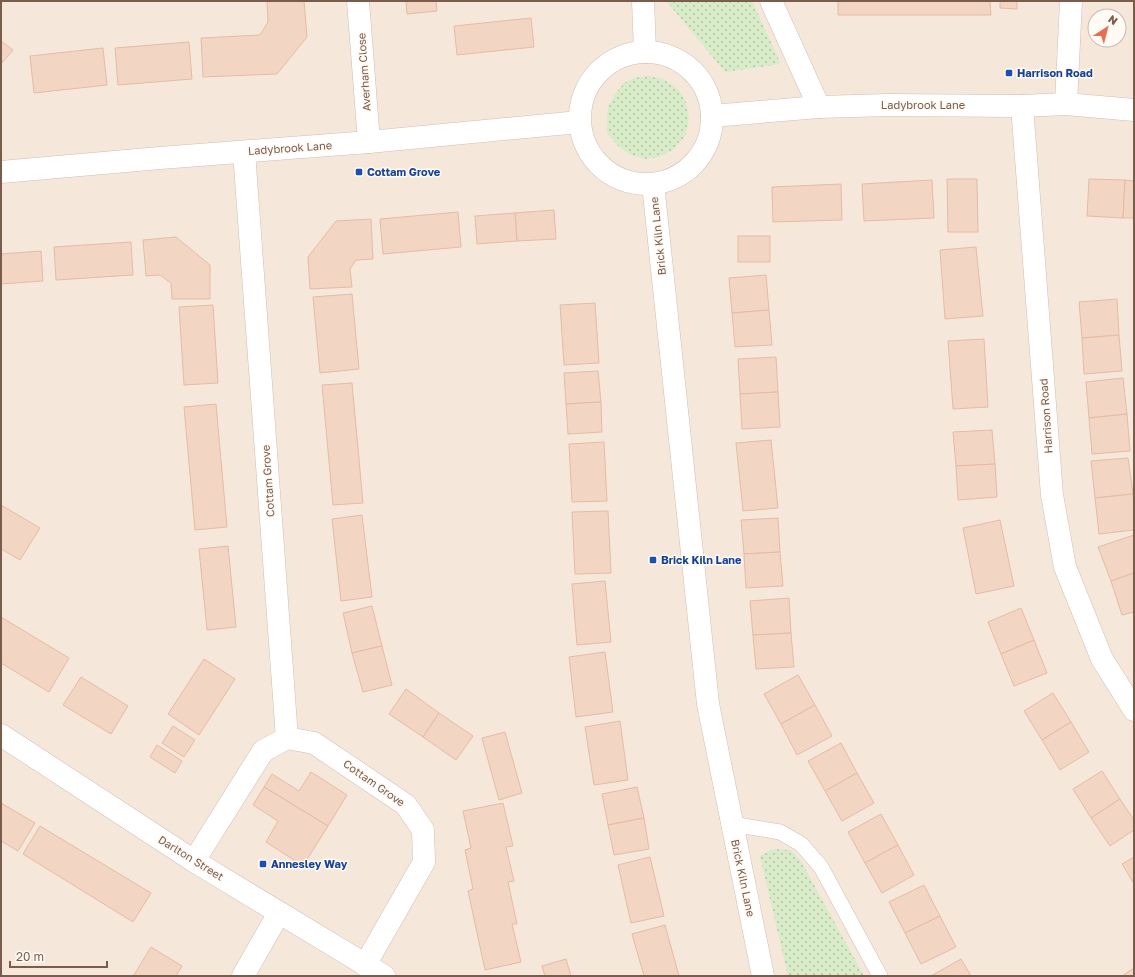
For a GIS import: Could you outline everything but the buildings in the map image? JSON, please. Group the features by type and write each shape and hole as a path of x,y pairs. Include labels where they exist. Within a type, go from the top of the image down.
{"street":[{"name":"Averham Close","path":"358,1 369,142"},
{"path":"643,1 645,52"},
{"path":"771,1 819,107"},
{"path":"1066,104 1071,1"},
{"path":"645,52 665,55 684,64 698,78 708,96 712,116 708,141 695,162 676,177 653,184 626,182 603,169 586,148 579,122 581,101 590,82 605,66 624,56 645,52"},
{"name":"Ladybrook Lane","path":"712,116 819,107 889,105 1022,106 1066,104 1134,110"},
{"name":"Harrison Road","path":"1022,106 1052,495 1057,526 1065,567 1102,658 1134,710"},
{"name":"Ladybrook Lane","path":"1,172 369,142 579,122"},
{"name":"Cottam Grove","path":"244,152 287,738 314,743 400,800 406,805 423,830 424,862 365,964"},
{"name":"Brick Kiln Lane","path":"653,184 708,704 763,976"},
{"name":"Darlton Street","path":"1,735 194,861 384,976"},
{"path":"194,861 263,750 287,738"},
{"path":"243,976 279,913"}],"lane":[{"path":"732,824 780,832 801,844 821,867 880,976"}],"shaded area":[{"path":"1,1 1134,1 1134,976 1,976"}],"green space":[{"path":"668,1 752,1 781,64 725,72 668,3"},
{"path":"649,76 663,79 678,89 686,102 689,118 685,136 673,150 659,157 645,159 631,155 618,146 607,133 607,116 609,105 615,94 624,83 634,78"},
{"path":"773,849 791,850 802,863 864,976 788,976 760,856"}],"place":[{"name":"Harrison Road","path":"1009,73"},
{"name":"Cottam Grove","path":"359,172"},
{"name":"Brick Kiln Lane","path":"653,560"},
{"name":"Annesley Way","path":"263,864"}]}
